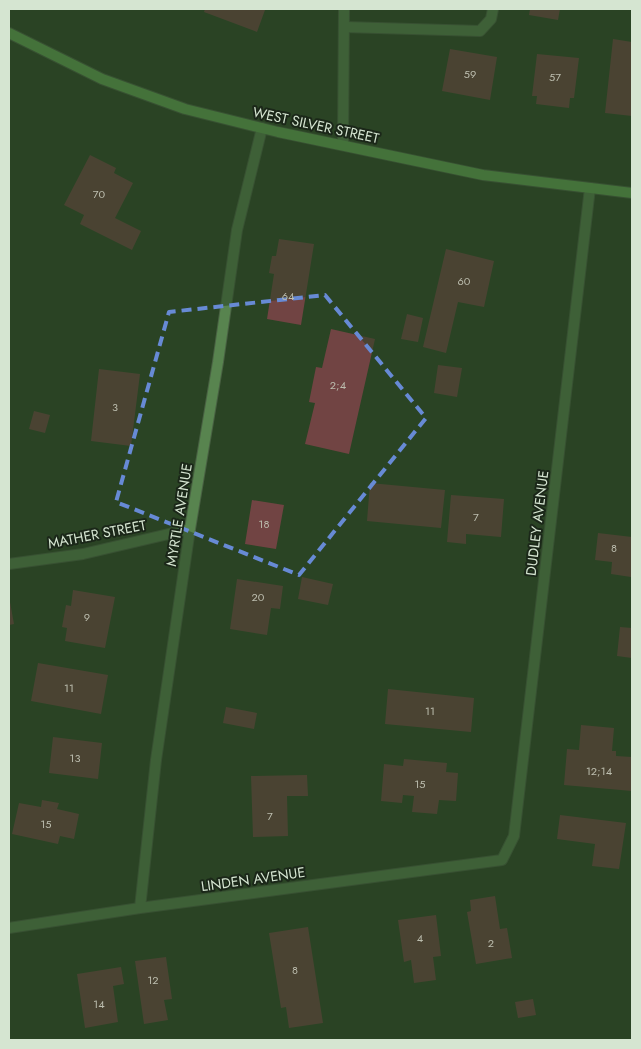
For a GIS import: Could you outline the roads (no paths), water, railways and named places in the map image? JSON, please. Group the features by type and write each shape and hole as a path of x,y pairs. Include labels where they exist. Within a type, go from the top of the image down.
{"main road":[{"name":"WEST SILVER STREET","path":"9,33 102,79 185,109 262,128 483,175 632,194"}],"street":[{"path":"343,145 344,9"},
{"path":"344,27 480,31 491,19 493,9"},
{"name":"MYRTLE AVENUE","path":"140,908 156,760 190,529 218,362 237,230 262,128"},
{"name":"DUDLEY AVENUE","path":"502,860 514,836 590,188"},
{"name":"MATHER STREET","path":"9,564 83,554 190,529"},
{"name":"LINDEN AVENUE","path":"9,928 140,908 502,860"}]}
